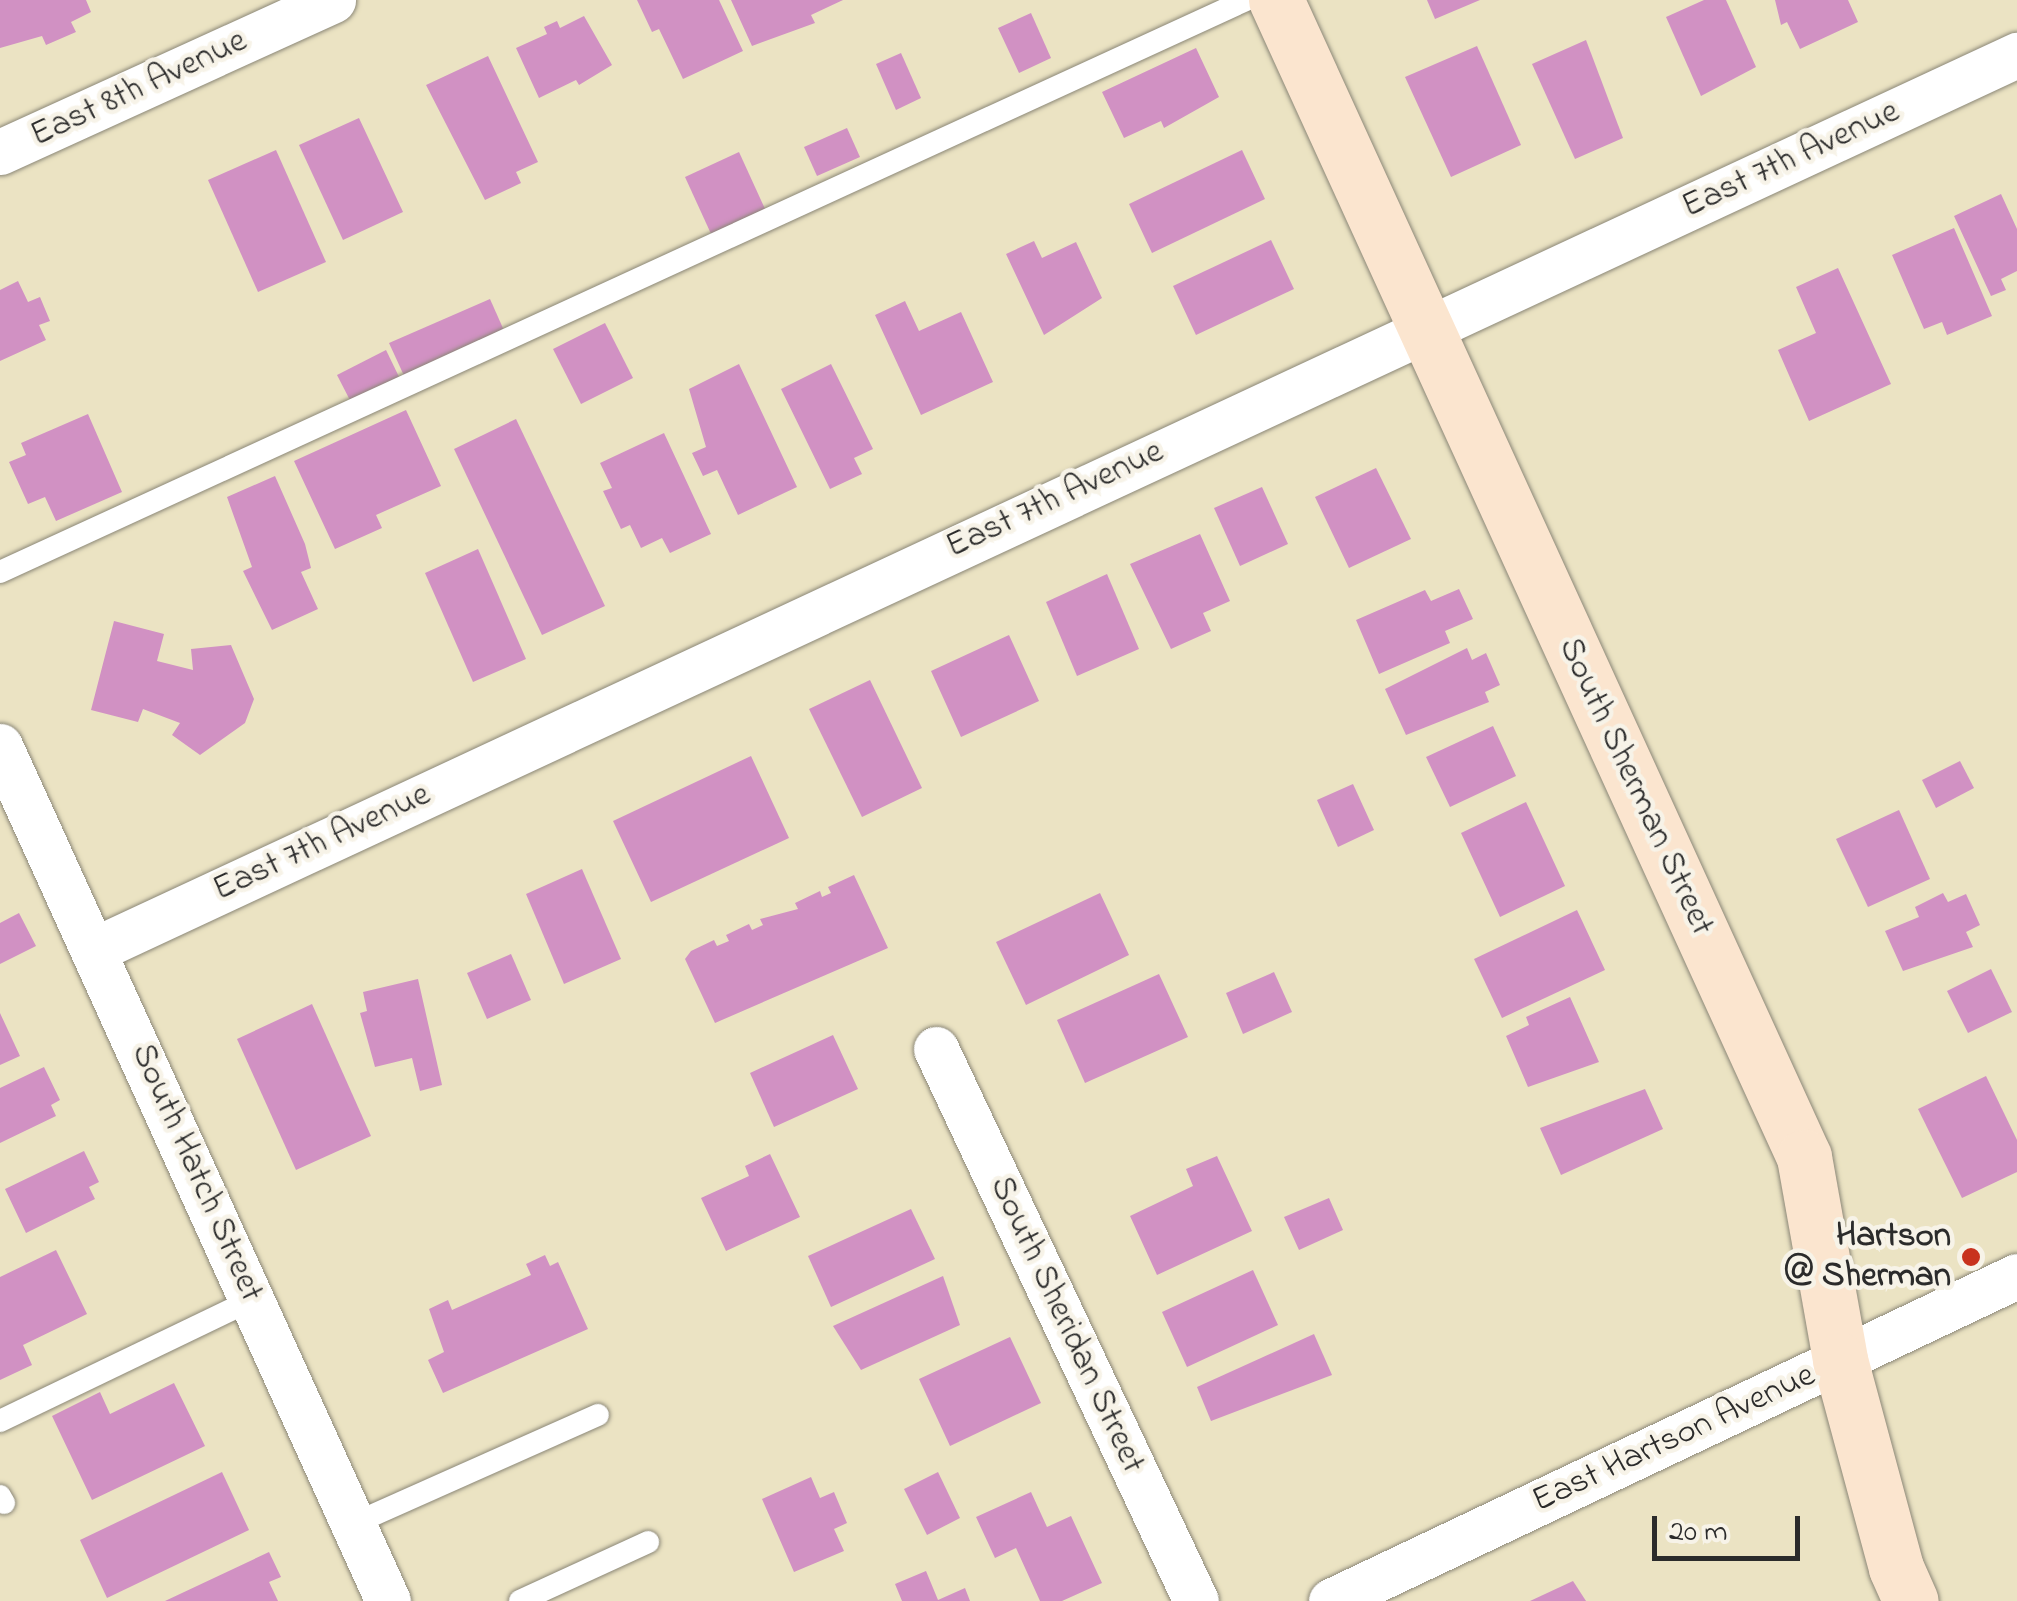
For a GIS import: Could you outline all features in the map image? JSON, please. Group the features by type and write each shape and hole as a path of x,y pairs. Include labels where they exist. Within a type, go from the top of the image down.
{"street":[{"name":"East 8th Avenue","path":"0,152 332,0"},
{"name":"South Sherman Street","path":"1276,0 1804,1157 1840,1360 1896,1568 1912,1601"},
{"name":"East 7th Avenue","path":"96,949 1425,327 2017,55"},
{"name":"South Hatch Street","path":"0,746 96,949 388,1601"},
{"name":"South Sheridan Street","path":"936,1049 1196,1601"},
{"name":"East Hartson Avenue","path":"1332,1601 2017,1276"}],"lane":[{"path":"0,572 1246,0"},
{"path":"0,1421 253,1298"},
{"path":"353,1524 598,1414"},
{"path":"520,1601 648,1542"}],"building":[{"path":"0,0 86,0 91,12 71,22 76,32 46,45 42,36 0,48"},
{"path":"637,0 719,0 743,51 683,79 659,29 652,32"},
{"path":"731,0 843,0 811,15 815,23 752,46"},
{"path":"1427,0 1480,0 1435,19"},
{"path":"1704,0 1726,0 1756,67 1701,96 1666,17"},
{"path":"1775,0 1848,0 1858,22 1800,49 1787,22 1781,25"},
{"path":"1031,13 1051,58 1019,73 998,28"},
{"path":"584,16 612,65 579,85 576,80 539,98 516,48 547,34 544,27 557,21 560,28"},
{"path":"1586,40 1623,138 1575,159 1532,64"},
{"path":"1477,46 1521,145 1451,177 1405,77"},
{"path":"1196,48 1219,97 1164,128 1161,121 1124,138 1102,92"},
{"path":"901,53 921,98 896,110 876,64"},
{"path":"488,56 538,162 516,172 521,183 485,200 426,85"},
{"path":"359,118 403,212 343,240 299,145"},
{"path":"847,128 860,157 817,176 804,147"},
{"path":"276,150 326,262 258,292 208,180"},
{"path":"1242,150 1265,199 1152,253 1129,204"},
{"path":"739,152 766,211 712,236 685,177"},
{"path":"2001,194 2017,229 2017,271 2001,279 2006,290 1991,296 1954,216"},
{"path":"1954,228 1992,316 1947,335 1942,322 1924,329 1892,255"},
{"path":"1271,240 1294,289 1196,335 1173,286"},
{"path":"1034,241 1042,258 1076,242 1102,298 1044,335 1006,254"},
{"path":"1838,268 1891,384 1809,421 1778,350 1816,333 1796,287"},
{"path":"18,281 28,302 40,297 50,321 39,325 46,340 0,361 0,290"},
{"path":"490,299 506,335 406,380 389,343"},
{"path":"905,301 919,331 961,312 993,382 921,415 875,315"},
{"path":"605,323 633,378 581,404 553,349"},
{"path":"386,350 402,383 354,408 337,375"},
{"path":"739,364 797,487 738,515 717,470 703,476 692,453 706,447 689,389"},
{"path":"831,364 873,449 854,458 862,474 830,489 781,389"},
{"path":"406,410 441,486 376,515 382,528 335,549 294,461"},
{"path":"88,414 122,492 56,521 45,497 28,504 9,462 26,455 21,443"},
{"path":"516,419 605,606 542,635 454,449"},
{"path":"664,433 711,534 670,553 662,538 641,548 630,525 621,529 603,491 612,488 600,463"},
{"path":"1376,468 1411,539 1349,568 1315,497"},
{"path":"275,476 305,544 311,568 301,572 318,609 272,630 243,571 252,567 227,497"},
{"path":"1262,487 1288,544 1240,566 1214,508"},
{"path":"1200,534 1230,601 1203,613 1211,631 1171,649 1130,564"},
{"path":"478,549 526,659 473,682 425,573"},
{"path":"1107,574 1139,649 1077,676 1046,602"},
{"path":"1459,589 1473,619 1445,631 1450,643 1379,674 1356,620 1425,590 1431,601"},
{"path":"114,621 164,634 157,661 193,670 191,649 231,645 254,699 245,723 200,755 172,735 180,723 143,709 138,722 91,710"},
{"path":"1009,635 1039,701 961,737 931,671"},
{"path":"1467,648 1472,660 1486,653 1500,685 1485,692 1489,702 1406,735 1385,689"},
{"path":"870,680 922,788 862,817 809,709"},
{"path":"1493,726 1516,776 1450,807 1426,757"},
{"path":"751,756 789,838 651,902 613,821"},
{"path":"1960,761 1974,788 1936,808 1922,780"},
{"path":"1353,784 1374,830 1338,847 1317,800"},
{"path":"1526,802 1565,886 1500,917 1461,833"},
{"path":"1899,810 1930,879 1868,907 1836,839"},
{"path":"582,869 621,959 564,984 526,894"},
{"path":"854,875 888,948 715,1023 685,959 691,951 714,940 717,946 729,941 726,935 749,924 752,930 763,925 760,919 798,909 795,903 820,891 822,897 831,893 828,887"},
{"path":"1100,893 1129,955 1026,1005 996,942"},
{"path":"1943,893 1948,902 1966,894 1980,925 1966,932 1973,947 1903,971 1885,931 1919,917 1915,907"},
{"path":"1577,910 1605,970 1502,1018 1474,959"},
{"path":"19,913 36,946 0,964 0,923"},
{"path":"511,954 531,1000 487,1019 467,973"},
{"path":"1991,969 2012,1012 1968,1033 1947,991"},
{"path":"1274,972 1292,1012 1243,1034 1226,993"},
{"path":"1159,974 1188,1037 1085,1083 1057,1020"},
{"path":"418,979 442,1085 420,1091 412,1058 375,1067 360,1013 367,1011 363,992"},
{"path":"1570,997 1599,1062 1528,1087 1506,1036 1529,1025 1526,1017"},
{"path":"312,1004 371,1136 296,1170 237,1039"},
{"path":"0,1013 20,1056 0,1065"},
{"path":"833,1035 858,1089 774,1127 750,1073"},
{"path":"44,1067 60,1100 51,1105 56,1116 0,1143 0,1088"},
{"path":"1986,1076 2017,1140 2017,1172 1962,1198 1918,1109"},
{"path":"1645,1089 1663,1129 1561,1175 1540,1128"},
{"path":"84,1151 99,1182 89,1187 95,1199 26,1233 5,1189"},
{"path":"770,1154 800,1217 726,1251 701,1198 749,1176 745,1166"},
{"path":"1217,1156 1252,1231 1157,1275 1130,1216 1193,1186 1186,1169"},
{"path":"1329,1198 1343,1230 1299,1250 1284,1217"},
{"path":"911,1209 935,1259 831,1307 808,1256"},
{"path":"56,1250 87,1314 23,1345 32,1365 0,1380 0,1277"},
{"path":"545,1255 550,1266 558,1262 588,1329 443,1393 428,1360 444,1352 429,1309 448,1300 452,1310 531,1275 526,1264"},
{"path":"1253,1270 1278,1325 1187,1367 1162,1312"},
{"path":"943,1276 960,1325 861,1370 833,1326"},
{"path":"1314,1334 1332,1375 1211,1421 1197,1387"},
{"path":"1010,1337 1041,1403 950,1446 919,1379"},
{"path":"174,1383 205,1446 92,1500 52,1416 100,1392 110,1414"},
{"path":"222,1472 249,1530 107,1598 80,1540"},
{"path":"938,1472 960,1518 927,1535 904,1489"},
{"path":"811,1477 820,1498 834,1492 847,1523 834,1529 844,1551 794,1572 762,1499"},
{"path":"1031,1492 1047,1527 1071,1516 1102,1583 1062,1601 1040,1601 1016,1548 995,1558 976,1517"},
{"path":"269,1552 281,1577 269,1582 278,1601 165,1601"},
{"path":"926,1571 938,1600 965,1588 970,1601 902,1601 895,1584"},
{"path":"1573,1581 1586,1601 1530,1601"}],"place":[{"name":"Hartson @ Sherman","path":"1971,1257"}]}
